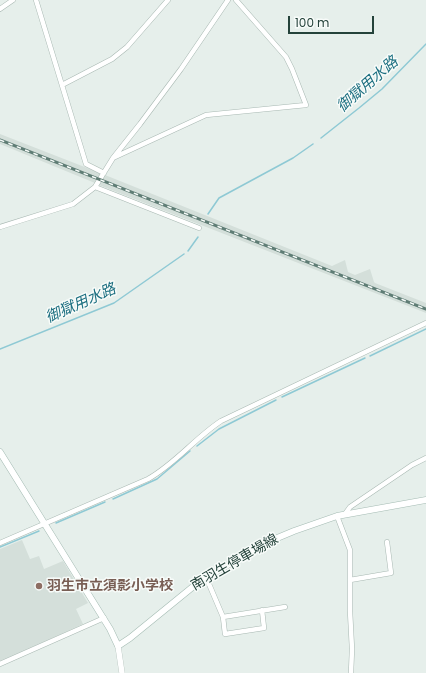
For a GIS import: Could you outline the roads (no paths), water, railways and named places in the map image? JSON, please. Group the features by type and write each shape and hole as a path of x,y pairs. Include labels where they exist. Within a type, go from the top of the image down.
{"main road":[{"path":"0,452 104,618 118,646"},
{"name":"南羽生停車場線","path":"118,646 124,643 206,577 277,538 337,516 426,500"}],"street":[{"path":"0,9 13,0"},
{"path":"36,0 86,164 104,173"},
{"path":"62,85 112,60 127,47 168,0"},
{"path":"0,227 68,206 95,187 114,158 181,69 228,0"},
{"path":"114,158 206,114 306,105 286,57 236,0"},
{"path":"95,187 199,228"},
{"path":"0,543 155,475 210,429 230,416 426,323"},
{"path":"345,514 350,507 412,465 426,458"},
{"path":"337,516 349,546 352,649 351,673"},
{"path":"350,580 391,573 387,542"},
{"path":"206,577 222,616 225,634 264,628 262,610"},
{"path":"222,616 285,607"},
{"path":"0,664 104,618"},
{"path":"118,646 122,673"}],"waterway":[{"name":"御獄用水路","path":"321,138 382,89 426,44"},
{"name":"御獄用水路","path":"208,214 219,198 293,158 313,144"},
{"name":"御獄用水路","path":"188,251 198,237"},
{"name":"御獄用水路","path":"0,349 114,303 184,254"},
{"path":"370,356 426,329"},
{"path":"282,397 365,358"},
{"path":"197,446 219,429 276,400"},
{"path":"113,499 157,479 190,451"},
{"path":"56,523 105,502"},
{"path":"0,547 39,531"}],"railway":[{"path":"0,140 426,309"}],"place":[{"name":"羽生市立須影小学校","path":"39,586"}]}
